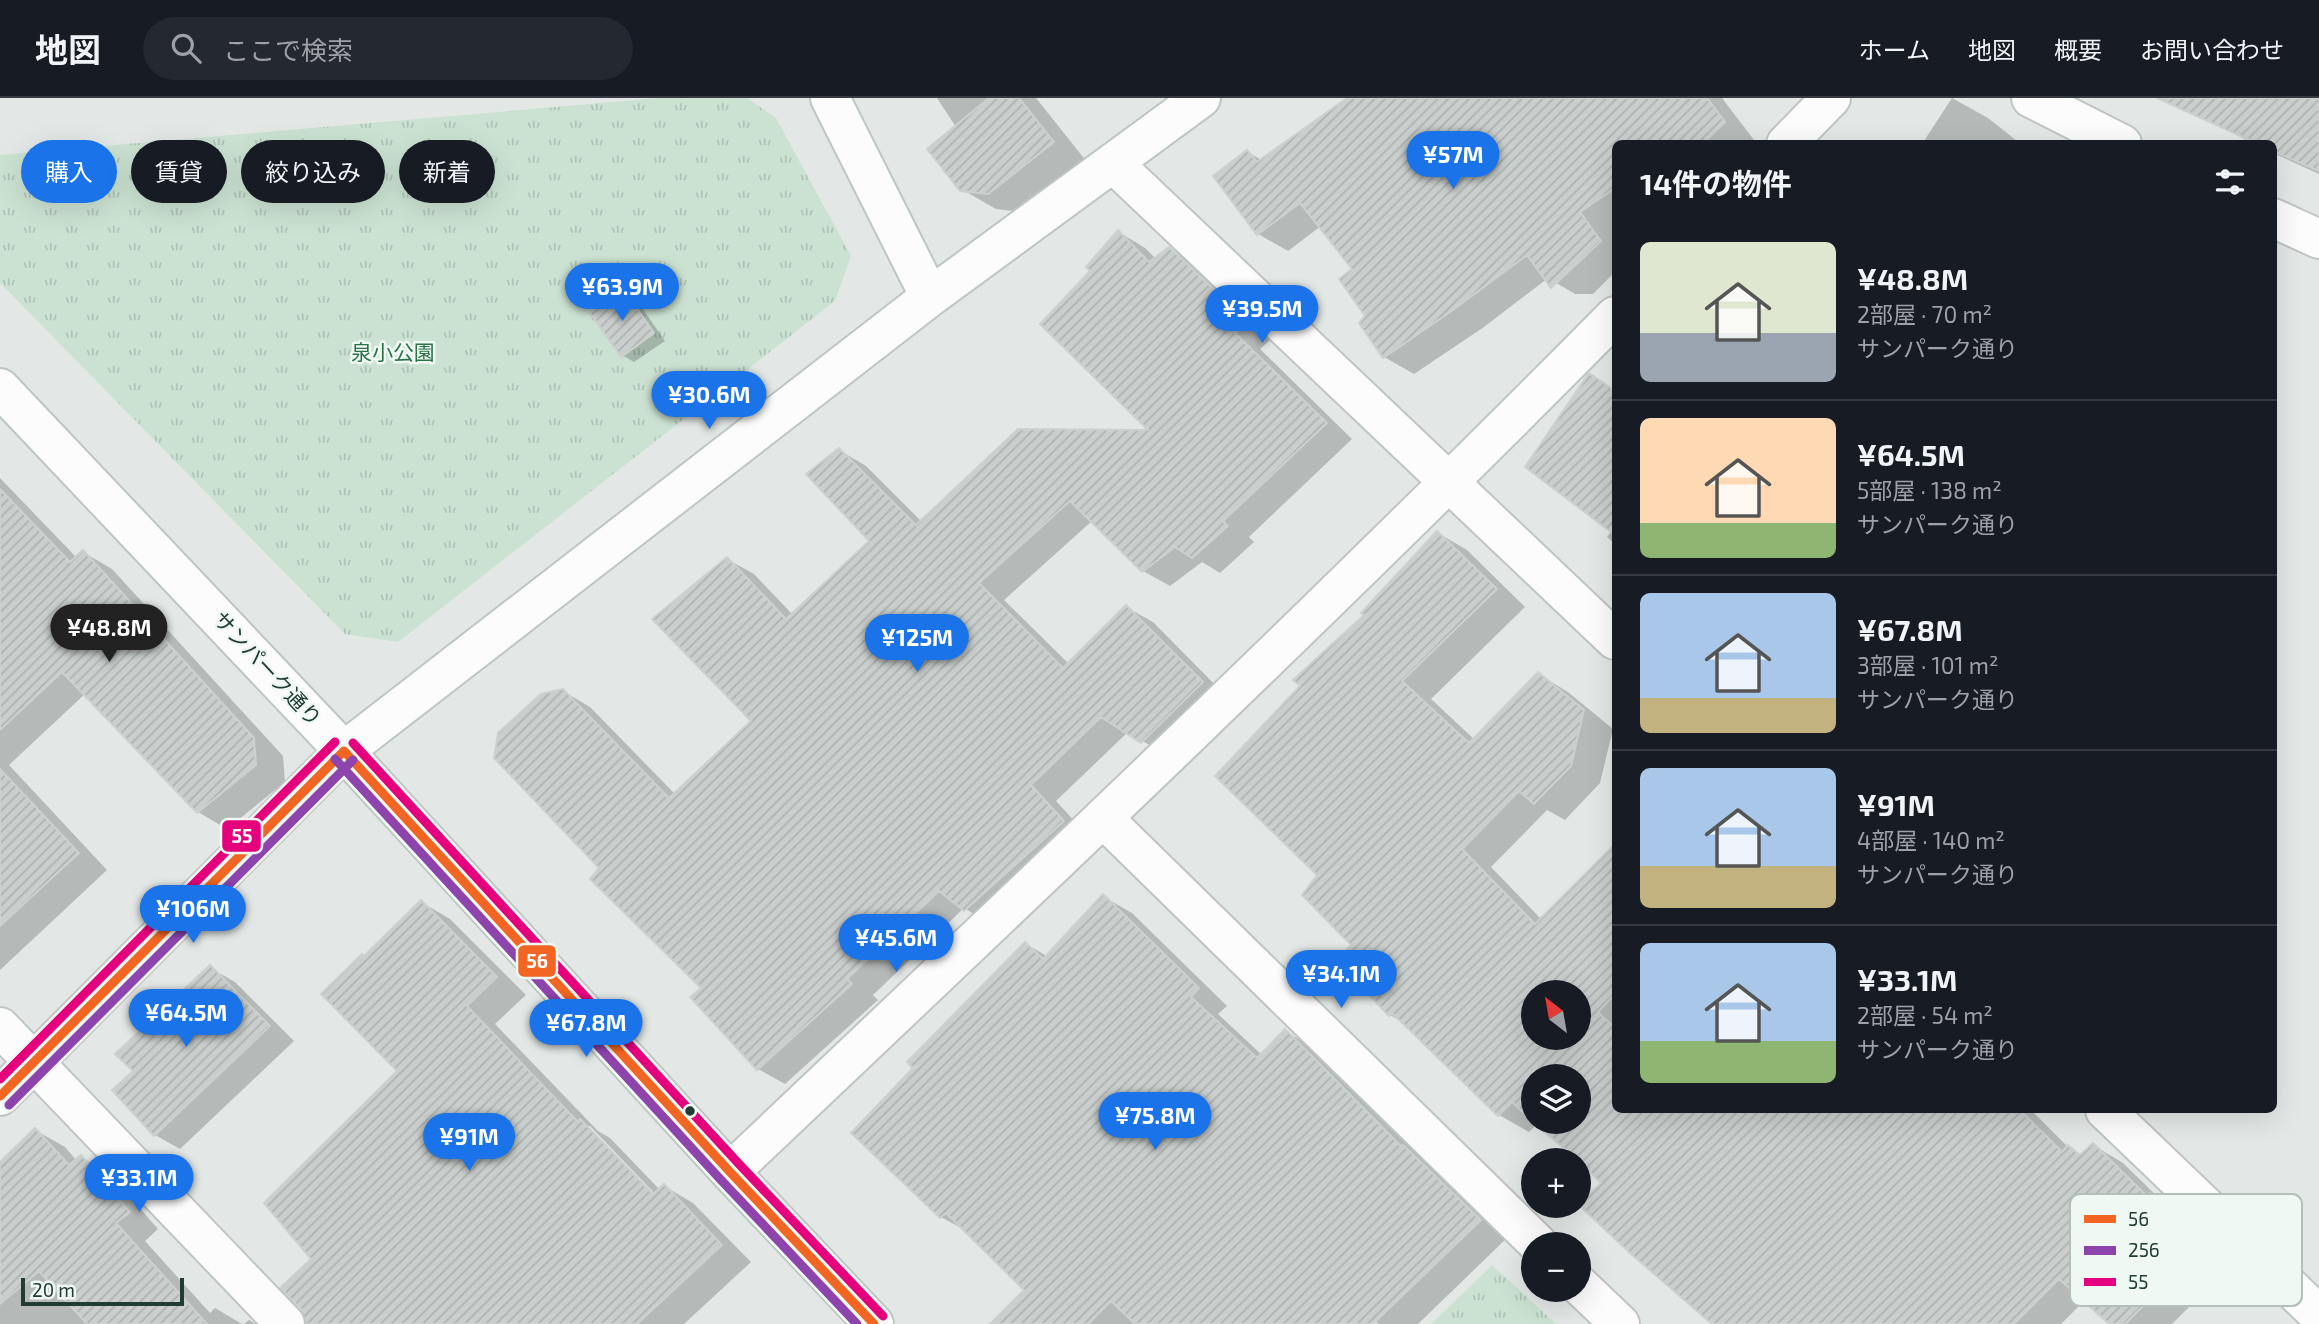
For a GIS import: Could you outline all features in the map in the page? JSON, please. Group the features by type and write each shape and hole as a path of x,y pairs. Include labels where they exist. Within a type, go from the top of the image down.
{"street":[{"path":"830,98 930,297"},
{"path":"0,1096 344,751 930,297 1201,98"},
{"path":"1790,140 1831,98"},
{"path":"2031,98 2114,140"},
{"path":"1114,164 1612,637"},
{"path":"2277,220 2319,239"},
{"path":"730,1172 1103,818 1450,483 1612,319"},
{"name":"サンパーク通り","path":"0,388 344,751 873,1324"},
{"path":"1103,818 1526,1232"},
{"path":"0,1027 285,1324"},
{"path":"2108,1113 2193,1194"},
{"path":"1591,1296 1620,1324"},
{"path":"2302,1299 2319,1315"}],"green space":[{"name":"泉小公園","path":"659,98 747,98 776,118 851,256 835,301 398,642 345,634 0,283 0,155 21,153 21,203 117,203 117,145 131,144 131,203 227,203 227,140 173,140"},
{"path":"1492,1265 1521,1292 1521,1302 1532,1302 1556,1324 1431,1324"}],"building":[{"path":"989,98 1019,98 1054,142 988,194 960,191 927,149"},
{"path":"1347,98 1707,98 1725,122 1706,140 1612,140 1612,190 1580,212 1601,241 1551,288 1527,255 1383,358 1359,323 1365,316 1339,279 1352,269 1300,203 1257,235 1213,176 1247,150 1257,162"},
{"path":"2157,98 2319,98 2319,171 2277,153 2277,140 2249,140"},
{"path":"1118,230 1149,262 1169,247 1247,321 1235,333 1327,423 1223,521 1228,526 1192,558 1175,547 1142,572 1070,501 979,583 1063,668 1126,605 1203,682 1141,743 1101,717 1031,785 1064,821 964,911 939,891 847,979 852,984 757,1070 690,997 701,988 590,879 599,868 494,758 498,733 541,694 563,689 669,798 751,721 652,619 727,557 786,619 869,541 806,474 839,448 916,525 1018,429 1148,430 1040,324 1090,271 1086,267"},
{"path":"624,290 654,333 621,357 590,313"},
{"path":"1589,373 1612,389 1612,533 1525,467"},
{"path":"0,489 70,562 83,550 254,738 256,765 197,813 62,672 0,730"},
{"path":"1437,531 1497,589 1402,681 1469,743 1538,672 1584,710 1571,766 1534,804 1519,791 1462,849 1535,924 1612,847 1612,997 1598,1012 1612,1025 1612,1113 2023,1113 2062,1152 2068,1145 2080,1155 2093,1143 2145,1194 2070,1194 2070,1289 2059,1279 2014,1324 1712,1324 1591,1216 1591,1193 1601,1183 1591,1173 1591,1148 1564,1148 1547,1134 1591,1134 1591,1064 1521,1064 1521,1111 1512,1102 1498,1116 1392,1013 1389,1016 1337,961 1351,945 1302,895 1317,875 1215,776 1300,686 1293,680 1364,615 1361,613"},
{"path":"0,769 79,853 0,926"},
{"path":"1103,894 1199,988 1191,997 1257,1058 1285,1029 1402,1147 1403,1145 1481,1220 1373,1324 1135,1324 1111,1301 1088,1324 990,1324 1024,1290 946,1213 940,1218 851,1133 913,1068 907,1062 1025,942 1043,959"},
{"path":"421,900 497,977 467,1006 577,1121 580,1119 653,1194 664,1184 722,1245 637,1324 306,1324 301,1309 280,1288 311,1259 264,1203 397,1071 321,994"},
{"path":"210,965 270,1026 154,1136 112,1090 133,1071 115,1054"},
{"path":"35,1128 69,1165 81,1155 130,1212 116,1223 207,1324 87,1324 39,1271 0,1304 0,1162"},
{"path":"2089,1306 2143,1306 2125,1324 2109,1324"}],"transit line":[{"name":"55","path":"0,1079 335,742"},
{"name":"55","path":"353,743 739,1164 883,1316"},
{"name":"56","path":"344,751 730,1172 874,1324"},
{"name":"56","path":"0,1096 344,751"},
{"name":"256","path":"335,759 721,1180 857,1324"},
{"name":"256","path":"9,1105 353,760"}]}
